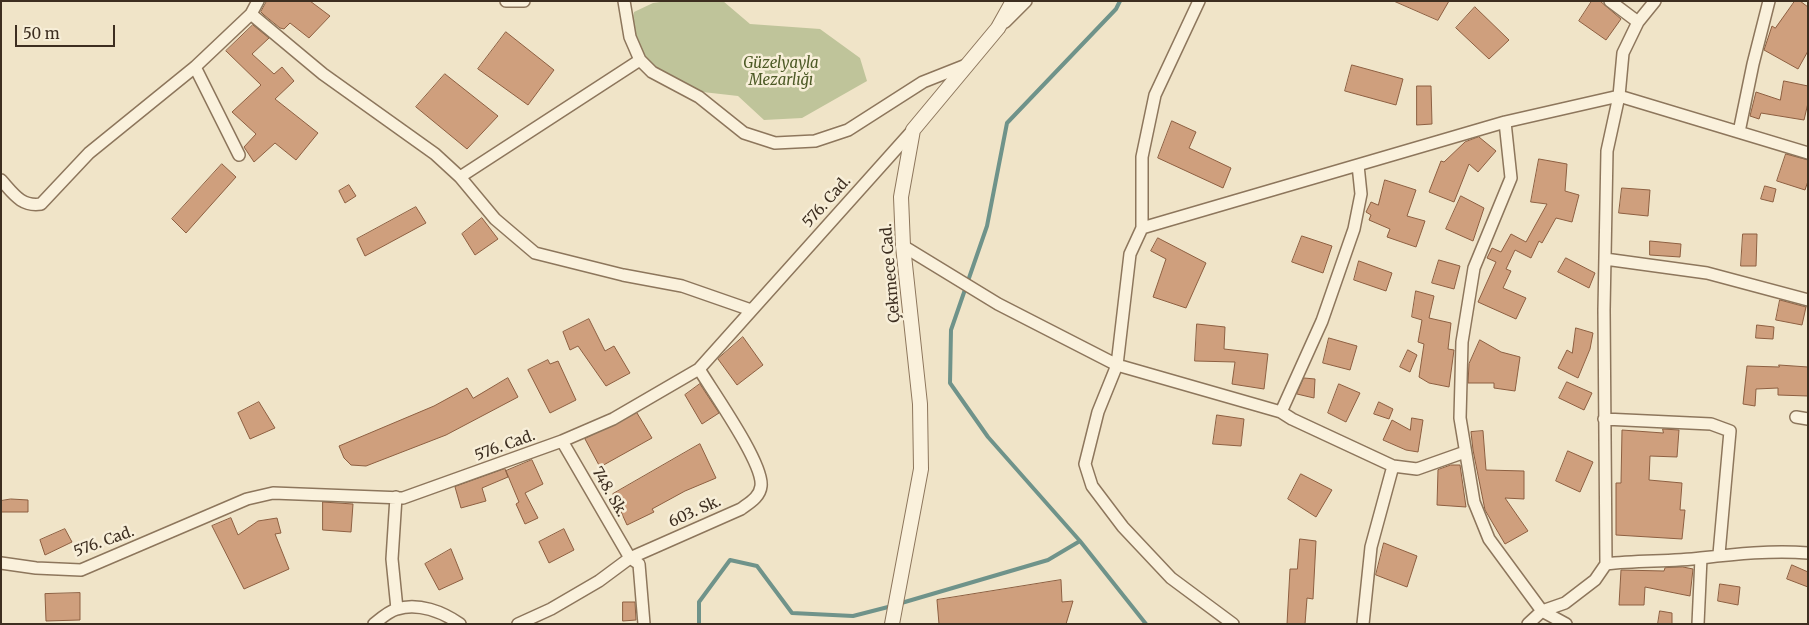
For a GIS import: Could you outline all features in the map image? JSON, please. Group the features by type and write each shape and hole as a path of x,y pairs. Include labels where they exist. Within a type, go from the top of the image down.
{"street":[{"path":"1,180 18,199 30,205 41,204 89,153 195,66 251,14 258,1"},
{"path":"506,1 524,1"},
{"path":"624,1 630,37 640,60 652,72 699,97 744,132 775,143 815,141 848,130 923,82 966,65"},
{"name":"Çekmece Cad.","path":"892,624 921,469 920,404 903,246 901,197 913,130 998,28 1013,1"},
{"path":"998,28 1026,1"},
{"path":"1199,1 1155,94 1142,157 1142,228 1130,254 1117,365 1098,412 1085,464 1092,486 1123,527 1170,578 1233,624"},
{"path":"1610,1 1638,22"},
{"path":"1528,624 1542,610 1565,604 1594,580 1606,564 1604,420 1607,151 1619,96 1623,53 1638,22 1655,1"},
{"path":"1739,132 1753,64 1769,1"},
{"path":"251,14 323,74 435,154 460,177 496,219 535,253 623,275 682,286 751,310"},
{"path":"460,177 640,60"},
{"path":"195,66 238,155"},
{"path":"1142,228 1505,122 1619,96 1808,154"},
{"path":"1505,122 1511,178 1474,268 1462,342 1460,418 1474,502 1489,539 1542,610 1566,624"},
{"name":"576. Cad.","path":"1,563 36,568 81,570 247,499 273,494 403,498 562,441 613,419 699,370 913,130"},
{"path":"1281,412 1322,321 1354,229 1360,194 1358,165"},
{"path":"903,246 932,266 998,304 1117,365 1281,412 1292,419 1393,466 1416,469 1465,452"},
{"path":"1605,259 1707,273 1808,300"},
{"name":"603. Sk.","path":"518,624 551,609 599,581 630,558 741,509 754,499 761,488 761,477 748,450 699,370"},
{"path":"1796,417 1808,419"},
{"path":"1604,420 1711,424 1730,430 1719,554"},
{"name":"748. Sk.","path":"562,441 630,558 639,564 644,624"},
{"path":"1363,624 1371,547 1393,466"},
{"path":"396,497 392,559 397,609"},
{"path":"1606,564 1639,560 1701,558 1719,554 1808,553"},
{"path":"1698,624 1701,558"},
{"path":"374,624 397,609 420,607 447,614 460,624"}],"green space":[{"name":"Güzelyayla Mezarlığı","path":"667,1 723,1 750,24 820,29 860,58 867,81 802,118 764,120 738,96 694,91 642,64 630,37 634,12 653,3"}],"building":[{"path":"267,1 310,1 330,16 309,38 290,23 284,29 280,28 264,15 261,12"},
{"path":"1394,1 1449,1 1438,20"},
{"path":"1592,1 1600,1 1621,19 1606,40 1579,21"},
{"path":"1795,1 1800,1 1808,7 1808,51 1798,69 1764,50 1772,26 1775,28"},
{"path":"1475,7 1509,40 1489,59 1456,28"},
{"path":"253,25 269,38 252,54 274,74 282,67 294,81 275,99 318,133 296,160 275,143 254,162 244,147 256,134 232,112 261,85 226,51"},
{"path":"506,32 554,70 528,105 478,69"},
{"path":"1352,65 1403,79 1396,105 1345,91"},
{"path":"445,74 498,116 467,149 416,107"},
{"path":"1784,81 1808,86 1808,103 1804,120 1761,113 1759,119 1750,116 1756,92 1780,100"},
{"path":"1417,86 1431,86 1432,124 1417,125"},
{"path":"1172,121 1196,132 1189,148 1231,168 1223,188 1158,158"},
{"path":"1479,137 1496,151 1478,172 1469,164 1454,202 1429,192 1441,161 1444,162 1465,142"},
{"path":"1786,154 1808,160 1808,181 1805,190 1777,181"},
{"path":"1539,159 1567,164 1565,191 1579,195 1572,222 1556,218 1542,243 1539,241 1531,258 1515,250 1506,269 1511,271 1503,288 1526,298 1516,319 1478,302 1496,262 1487,258 1492,248 1501,252 1511,234 1526,242 1547,204 1531,202"},
{"path":"222,164 236,177 186,233 172,219"},
{"path":"1385,180 1416,190 1407,216 1425,221 1416,247 1387,237 1390,229 1369,220 1371,215 1366,212 1371,202 1378,205"},
{"path":"349,185 356,196 345,203 339,191"},
{"path":"1765,186 1776,189 1773,202 1761,199"},
{"path":"1622,188 1650,190 1648,216 1619,213"},
{"path":"1461,196 1484,208 1473,241 1446,229"},
{"path":"416,207 426,223 365,256 357,239"},
{"path":"482,218 498,239 475,255 462,234"},
{"path":"1743,234 1757,234 1756,266 1741,266"},
{"path":"1302,236 1332,246 1323,273 1292,262"},
{"path":"1158,238 1206,263 1186,308 1153,297 1166,259 1151,251"},
{"path":"1650,241 1681,244 1680,257 1650,255"},
{"path":"1566,258 1595,273 1589,288 1558,272"},
{"path":"1439,260 1460,266 1454,289 1432,283"},
{"path":"1359,261 1392,273 1386,291 1354,280"},
{"path":"1416,291 1434,296 1429,318 1451,323 1448,349 1454,350 1449,387 1429,383 1419,377 1424,344 1418,342 1422,320 1412,317"},
{"path":"1780,300 1806,307 1802,325 1776,320"},
{"path":"589,319 605,351 614,346 630,373 606,386 578,346 570,350 563,332"},
{"path":"1197,324 1225,327 1224,349 1268,354 1264,389 1232,384 1235,362 1195,361"},
{"path":"1757,325 1774,327 1773,339 1756,338"},
{"path":"1576,328 1593,333 1590,349 1578,378 1558,368 1567,350 1572,353"},
{"path":"743,337 763,365 737,385 718,359"},
{"path":"1329,338 1357,346 1350,370 1323,363"},
{"path":"1480,340 1501,352 1520,357 1515,391 1494,388 1494,383 1468,383 1469,364"},
{"path":"1408,350 1417,355 1410,372 1400,367"},
{"path":"548,360 550,364 558,361 576,400 550,413 528,370"},
{"path":"1779,365 1808,367 1808,396 1778,395 1778,388 1756,389 1755,406 1743,404 1747,366 1779,367"},
{"path":"508,378 518,397 446,435 366,466 351,465 344,458 339,446 434,406 467,388 473,398"},
{"path":"1304,378 1315,379 1314,398 1297,394"},
{"path":"1567,382 1592,393 1584,410 1559,398"},
{"path":"700,384 719,413 702,424 685,395"},
{"path":"1339,384 1360,393 1346,422 1328,413"},
{"path":"259,402 275,428 250,439 238,413"},
{"path":"1379,402 1393,409 1389,419 1374,414"},
{"path":"637,413 652,438 600,467 585,439"},
{"path":"1217,415 1244,419 1241,446 1213,444"},
{"path":"1412,418 1423,420 1418,452 1406,450 1383,440 1392,420 1410,430"},
{"path":"1663,429 1679,430 1677,457 1650,456 1649,480 1682,483 1680,510 1685,510 1682,539 1616,535 1616,483 1621,483 1622,430 1663,433"},
{"path":"1483,431 1486,470 1524,471 1524,499 1505,498 1528,531 1505,544 1485,510 1473,450 1471,432"},
{"path":"700,444 716,478 685,491 652,509 654,512 627,525 613,494"},
{"path":"1568,451 1593,462 1580,492 1556,481"},
{"path":"532,460 543,484 525,493 538,518 525,524 516,504 519,502 506,471"},
{"path":"1451,465 1460,465 1466,507 1437,505 1438,470"},
{"path":"505,469 508,477 482,488 486,501 461,508 455,487"},
{"path":"1301,474 1332,490 1316,517 1288,499"},
{"path":"11,499 28,500 28,512 1,512 1,501"},
{"path":"323,502 353,504 351,532 323,530"},
{"path":"231,518 238,535 258,521 277,518 281,533 275,534 289,569 244,589 212,526"},
{"path":"65,529 72,542 45,555 40,540"},
{"path":"564,529 574,550 549,563 539,542"},
{"path":"1300,539 1316,541 1313,599 1307,598 1305,624 1287,624 1290,569 1297,569"},
{"path":"1384,543 1417,556 1407,587 1376,575"},
{"path":"451,549 463,579 439,590 425,564"},
{"path":"1792,565 1808,572 1808,587 1787,579"},
{"path":"1683,567 1693,569 1690,596 1645,587 1644,605 1619,605 1621,570 1664,571 1665,568"},
{"path":"1061,580 1062,602 1073,601 1066,624 939,624 937,600"},
{"path":"1720,584 1740,587 1738,605 1718,601"},
{"path":"80,593 80,620 46,621 45,594"},
{"path":"623,602 635,602 636,620 623,621"},
{"path":"1660,611 1672,613 1672,624 1658,624"}],"waterway":[{"path":"1120,1 1116,9 1007,123 987,226 951,330 950,383 988,437 1080,541 1146,624"},
{"path":"898,604 1048,560 1080,541"},
{"path":"699,624 699,602 730,560 757,566 792,613 853,616 892,606"}]}
